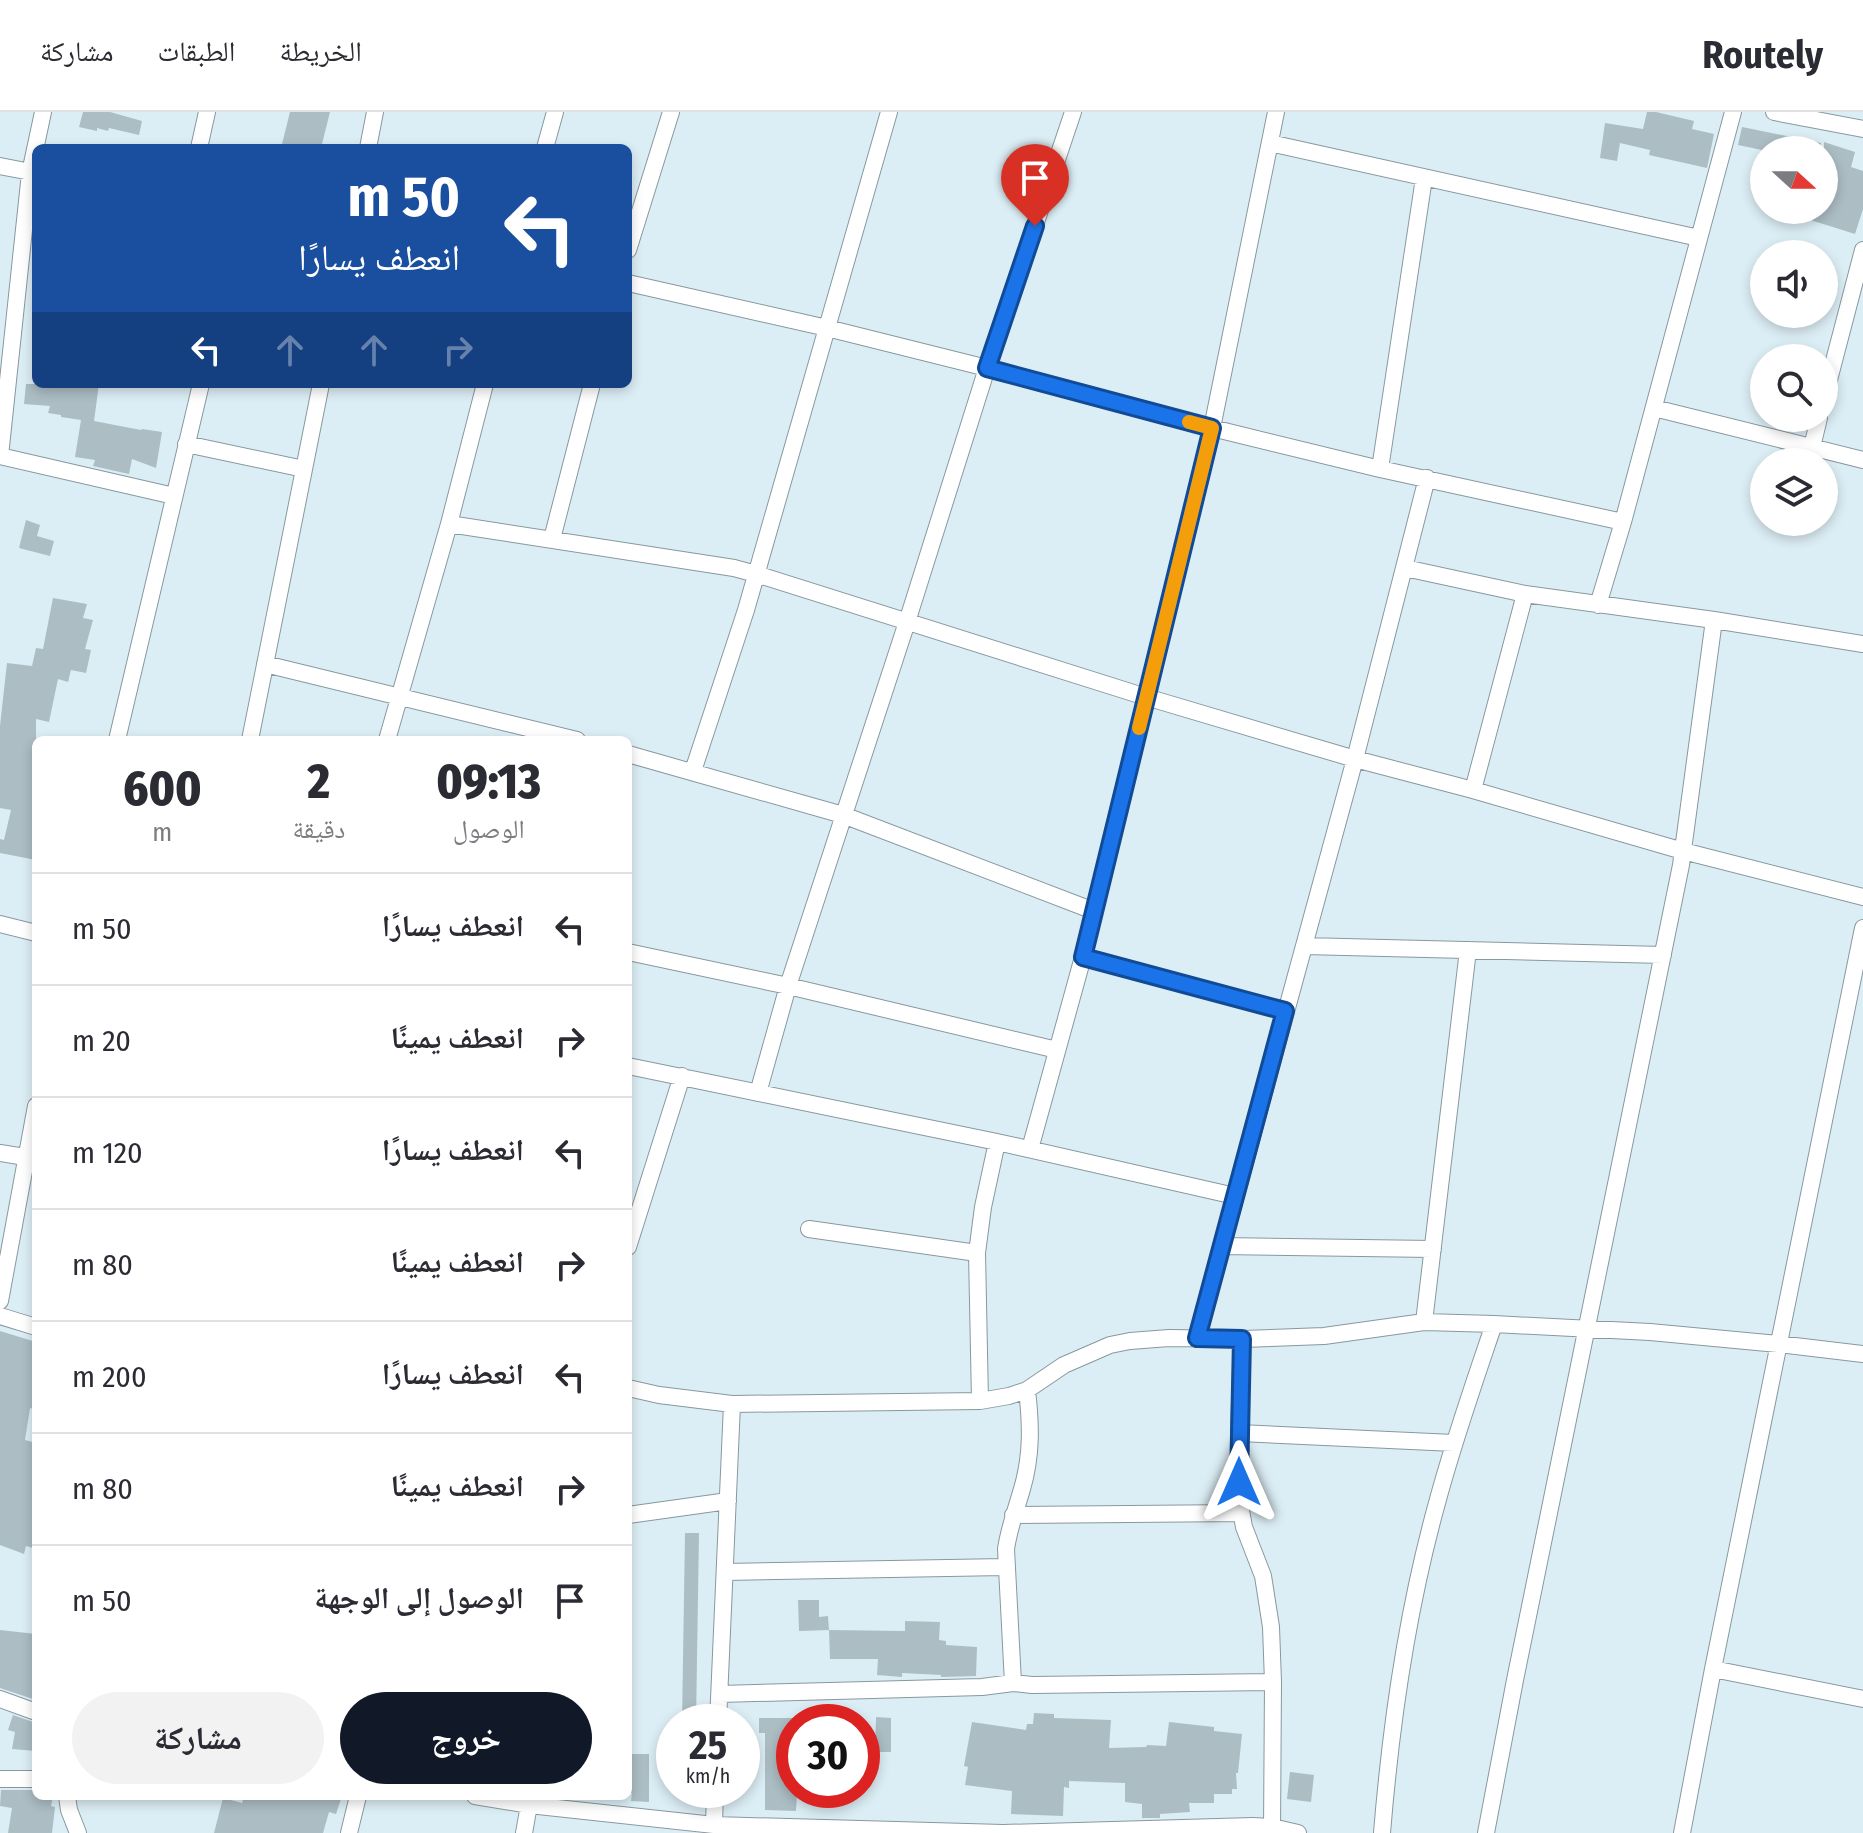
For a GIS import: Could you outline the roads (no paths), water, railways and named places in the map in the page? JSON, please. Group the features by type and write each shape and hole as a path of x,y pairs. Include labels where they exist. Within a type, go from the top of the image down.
{"street":[{"path":"38,144 43,112"},
{"path":"200,144 207,112"},
{"path":"369,144 375,112"},
{"path":"546,144 555,112"},
{"path":"632,237 671,112"},
{"path":"693,771 746,610 889,112"},
{"path":"758,1093 788,986 1073,112"},
{"path":"1030,1149 1083,957 1212,428 1276,112"},
{"path":"1598,605 1733,112"},
{"path":"1774,112 1863,129"},
{"path":"1270,143 1699,238"},
{"path":"0,166 32,173"},
{"path":"1380,469 1424,178"},
{"path":"32,182 0,456 174,496"},
{"path":"1838,346 1863,250"},
{"path":"632,284 827,328 1380,469 1623,522"},
{"path":"118,736 200,388"},
{"path":"251,736 320,388"},
{"path":"388,736 484,388"},
{"path":"552,539 591,388"},
{"path":"1654,408 1863,460"},
{"path":"1812,447 1816,432"},
{"path":"186,444 304,469"},
{"path":"1197,1338 1355,759 1427,478"},
{"path":"449,524 734,568 1355,759 1683,851 1863,897"},
{"path":"1405,568 1525,594 1863,644"},
{"path":"1473,790 1525,594"},
{"path":"1486,1833 1683,851 1714,620"},
{"path":"265,664 548,736"},
{"path":"632,755 843,815 1094,911"},
{"path":"0,924 32,932"},
{"path":"1682,1833 1863,928"},
{"path":"1304,946 1663,955"},
{"path":"1424,1322 1468,950"},
{"path":"632,953 788,986 1057,1050"},
{"path":"1083,957 1285,1011"},
{"path":"632,1067 1030,1149 1235,1196"},
{"path":"632,1234 682,1076"},
{"path":"0,1301 32,1125"},
{"path":"980,1401 977,1253 997,1142"},
{"path":"0,1153 25,1157"},
{"path":"809,1229 977,1253"},
{"path":"1221,1246 1433,1249"},
{"path":"0,1316 32,1326"},
{"path":"632,1389 673,1398 732,1404 980,1401 1027,1390 1064,1365 1110,1345 1151,1338 1242,1339 1353,1334 1424,1322 1588,1329 1863,1354"},
{"path":"1382,1833 1390,1736 1399,1676 1428,1539 1454,1443 1494,1324"},
{"path":"1242,1339 1239,1433 1241,1513 1263,1576 1271,1627 1272,1830"},
{"path":"1013,1683 1005,1567 1008,1534 1023,1487 1030,1446 1027,1390"},
{"path":"719,1704 732,1404"},
{"path":"1239,1433 1454,1443"},
{"path":"632,1514 728,1501"},
{"path":"1013,1515 1241,1513"},
{"path":"725,1572 1005,1567"},
{"path":"1713,1669 1863,1699"},
{"path":"720,1694 982,1687 1013,1683 1273,1682"},
{"path":"0,1699 32,1711"},
{"path":"0,1779 32,1779"},
{"path":"68,1800 78,1833"},
{"path":"349,1833 357,1800"},
{"path":"499,1800 669,1827 714,1825 1003,1833 1253,1826 1298,1833"},
{"path":"524,1833 529,1805"},
{"path":"714,1808 714,1825"}]}
